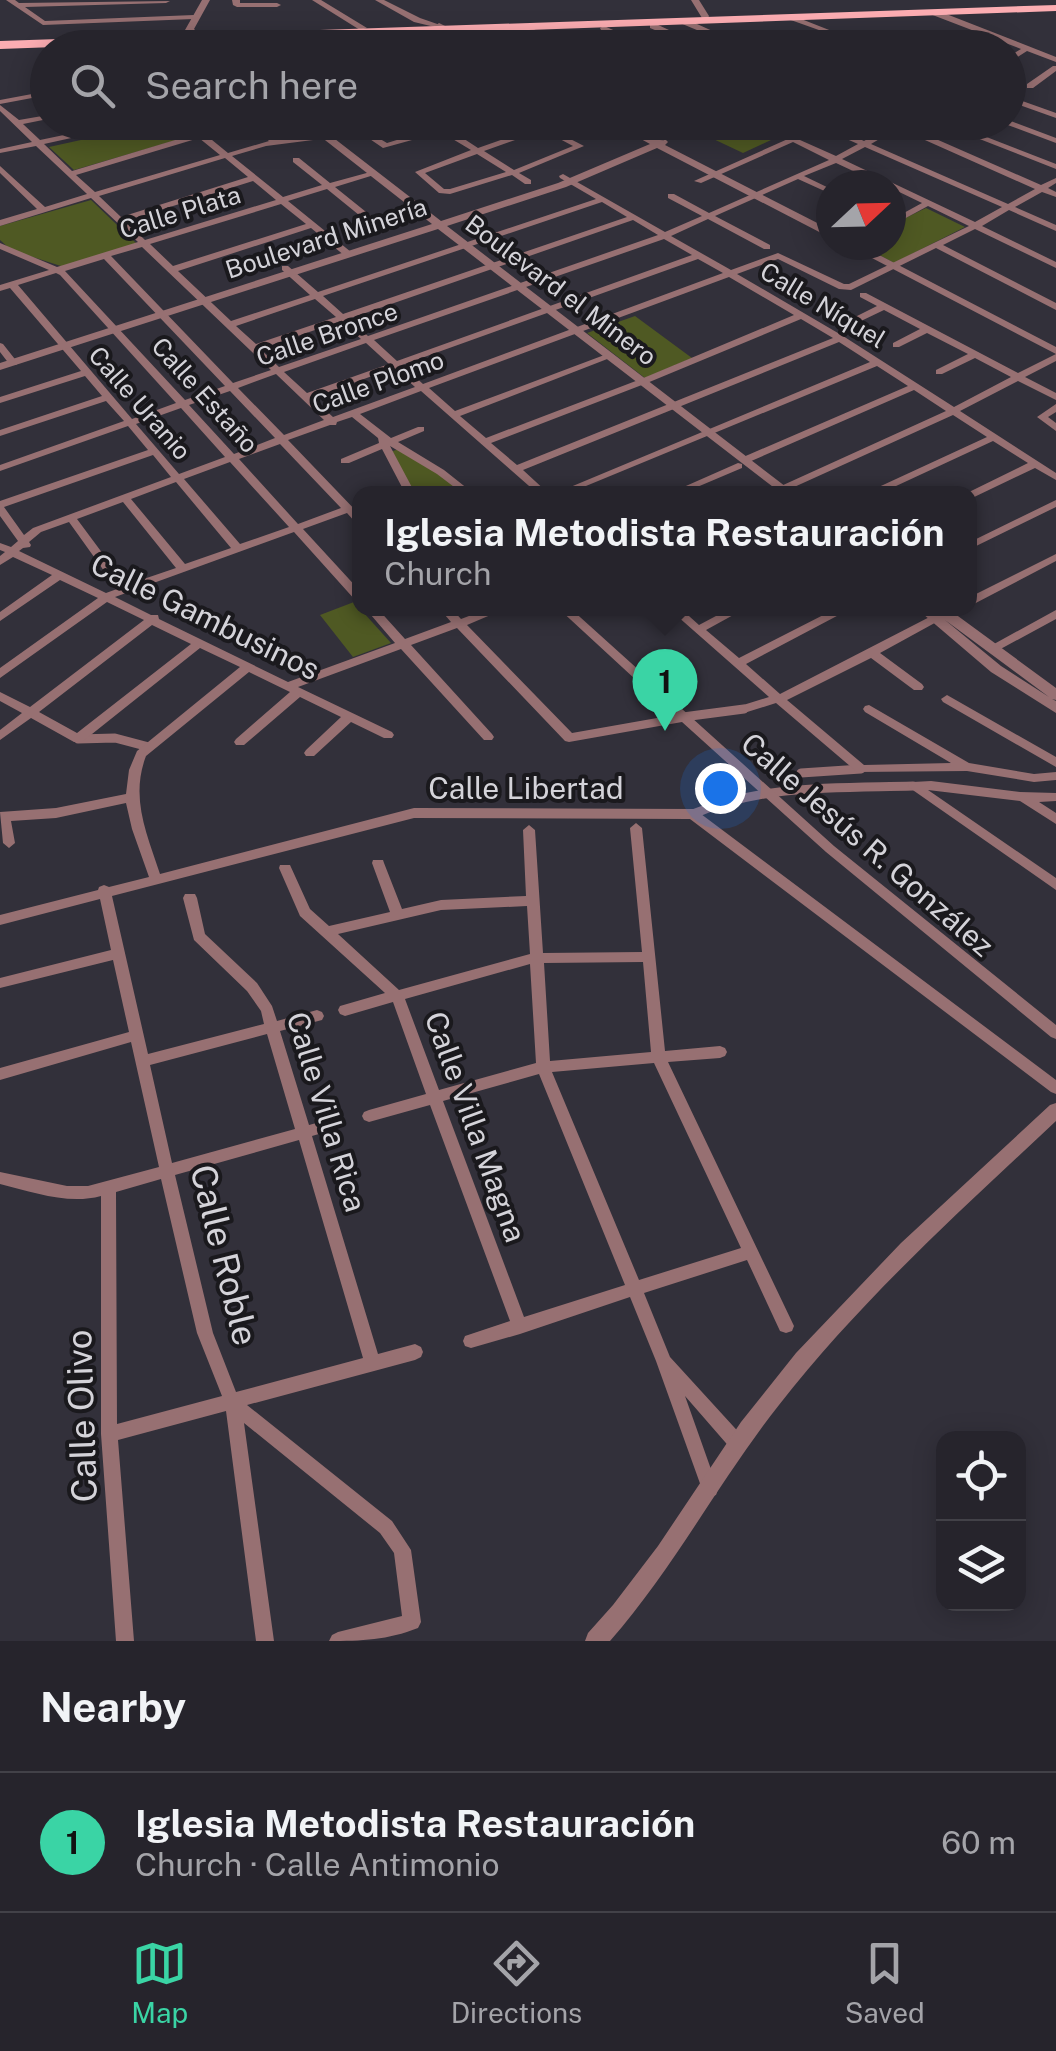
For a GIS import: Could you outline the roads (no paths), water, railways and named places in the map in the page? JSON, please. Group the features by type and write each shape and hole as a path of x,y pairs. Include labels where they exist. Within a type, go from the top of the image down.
{"main road":[{"path":"686,21 695,2"},
{"path":"335,30 604,28 653,26 705,16 1056,6"},
{"path":"526,29 972,15 969,12 1056,6"},
{"path":"705,16 728,20"},
{"path":"429,30 796,19"},
{"path":"0,44 30,43"},
{"path":"0,44 30,44"}],"street":[{"path":"14,3 165,0 191,16"},
{"path":"193,30 191,16 196,0"},
{"path":"14,3 43,23 191,16 206,0"},
{"path":"236,0 235,5 276,4"},
{"path":"252,0 262,5"},
{"path":"316,0 363,28"},
{"path":"379,0 440,29"},
{"path":"695,2 705,16"},
{"path":"938,14 980,30"},
{"path":"796,19 825,30"},
{"path":"686,21 706,30"},
{"path":"653,26 662,30"},
{"path":"604,28 608,30"},
{"path":"1028,48 1056,60"},
{"path":"1030,86 1056,68"},
{"path":"30,97 0,105 30,135"},
{"path":"1026,105 1056,116"},
{"path":"17,123 30,120"},
{"path":"1026,129 1056,140"},
{"path":"36,140 333,423"},
{"path":"0,152 58,140"},
{"path":"70,174 183,140"},
{"path":"206,140 345,252"},
{"path":"0,223 275,142 294,140"},
{"name":"Boulevard el Minero","path":"316,140 772,486"},
{"name":"Boulevard el Minero","path":"327,140 367,175"},
{"path":"376,140 384,146 403,140"},
{"path":"465,140 532,180"},
{"path":"507,140 419,172 447,192 517,172 580,144 572,140"},
{"path":"698,181 794,140 858,170"},
{"path":"857,140 1056,228"},
{"name":"Calle Bronce","path":"0,468 666,235 837,160 872,140"},
{"path":"933,140 1056,195"},
{"path":"985,140 1056,168"},
{"path":"659,141 816,226"},
{"name":"Boulevard Minería","path":"6,362 568,178 659,141"},
{"path":"296,160 378,226"},
{"path":"0,168 43,210"},
{"name":"Calle Plata","path":"6,286 367,175"},
{"path":"800,177 816,185"},
{"path":"118,220 254,178"},
{"name":"Calle Níquel","path":"568,178 840,338 1056,477"},
{"path":"892,266 975,226 1056,180"},
{"path":"906,193 1056,265"},
{"path":"672,196 767,247"},
{"path":"229,325 603,199"},
{"path":"906,214 928,203"},
{"path":"254,348 634,217"},
{"path":"171,270 312,225"},
{"path":"936,245 1056,307"},
{"name":"Calle Estaño","path":"0,246 13,255 60,270 352,589"},
{"path":"306,398 700,255"},
{"path":"106,256 352,513"},
{"name":"Calle Plomo","path":"0,562 32,532 780,256 848,288 892,266"},
{"path":"793,486 1020,378 1056,354 881,260"},
{"path":"288,271 533,486"},
{"name":"Calle Uranio","path":"6,286 63,344 238,549"},
{"path":"863,295 1056,398"},
{"path":"858,319 884,306"},
{"path":"484,442 802,316"},
{"path":"896,344 927,329"},
{"path":"516,470 840,338"},
{"path":"0,346 6,362"},
{"path":"939,372 974,354"},
{"path":"453,415 606,358"},
{"path":"580,486 878,362"},
{"path":"0,400 86,372"},
{"path":"692,486 915,386"},
{"path":"0,434 108,397"},
{"path":"1056,408 1042,418 1056,428"},
{"path":"355,415 385,442 441,471 459,486"},
{"path":"345,460 421,429"},
{"path":"891,486 994,438"},
{"path":"385,442 406,486"},
{"path":"38,564 0,507 155,451"},
{"path":"977,493 1036,464"},
{"path":"125,498 183,569"},
{"path":"977,542 1056,503"},
{"path":"0,674 108,596 348,509"},
{"path":"70,518 124,590"},
{"name":"Calle Gambusinos","path":"0,546 388,735"},
{"path":"977,598 1056,557"},
{"path":"0,617 61,574"},
{"path":"991,649 1056,614"},
{"path":"377,616 488,737"},
{"path":"451,616 569,738 780,700 939,616"},
{"path":"240,742 294,688 480,616"},
{"name":"Calle Jesús R. González","path":"571,616 765,792 1056,1034"},
{"path":"682,616 860,768"},
{"path":"698,630 725,616"},
{"path":"737,664 831,616"},
{"path":"947,616 996,669 1056,708"},
{"path":"948,616 1056,695"},
{"path":"0,736 154,618"},
{"path":"78,739 200,642"},
{"path":"872,653 918,688"},
{"path":"154,875 130,791 145,751 249,666"},
{"path":"0,696 78,739 115,738 145,751"},
{"path":"947,699 1056,763"},
{"path":"869,709 966,767"},
{"path":"310,753 350,716"},
{"path":"801,773 966,767 1010,776 1056,776"},
{"path":"914,786 1056,885"},
{"path":"1056,797 1023,797 960,786 765,792 718,801 693,814 1056,1088"},
{"path":"9,844 2,817 56,813 130,791"},
{"path":"1023,797 1056,819"},
{"name":"Calle Libertad","path":"0,912 104,891 428,812 693,814"},
{"path":"636,828 660,1058 786,1326"},
{"path":"530,830 534,958 543,1067 664,1361 710,1489"},
{"name":"Calle Libertad","path":"0,920 154,875 222,858 244,858"},
{"path":"378,863 397,913"},
{"name":"Calle Villa Magna","path":"285,868 296,899 325,932 396,996 520,1327"},
{"name":"Calle Roble","path":"104,891 204,1333 233,1404 265,1641"},
{"name":"Calle Villa Rica","path":"190,898 199,936 261,998 273,1028 373,1364"},
{"path":"325,932 440,905 531,901"},
{"path":"0,983 118,952"},
{"path":"346,1010 534,958 648,957"},
{"path":"143,1061 316,1016"},
{"path":"0,1074 137,1036"},
{"path":"369,1116 543,1067 720,1052"},
{"path":"596,1641 648,1580 738,1444 816,1346 914,1245 1056,1110"},
{"path":"0,1178 68,1193 109,1189 331,1125"},
{"name":"Calle Olivo","path":"109,1189 109,1434 125,1641"},
{"path":"471,1341 749,1252"},
{"path":"109,1434 233,1404 415,1352"},
{"path":"664,1361 738,1444"},
{"path":"233,1404 397,1539 414,1618 405,1626 338,1641"}],"place":[{"name":"Iglesia Metodista Restauración","path":"665,731"}]}
